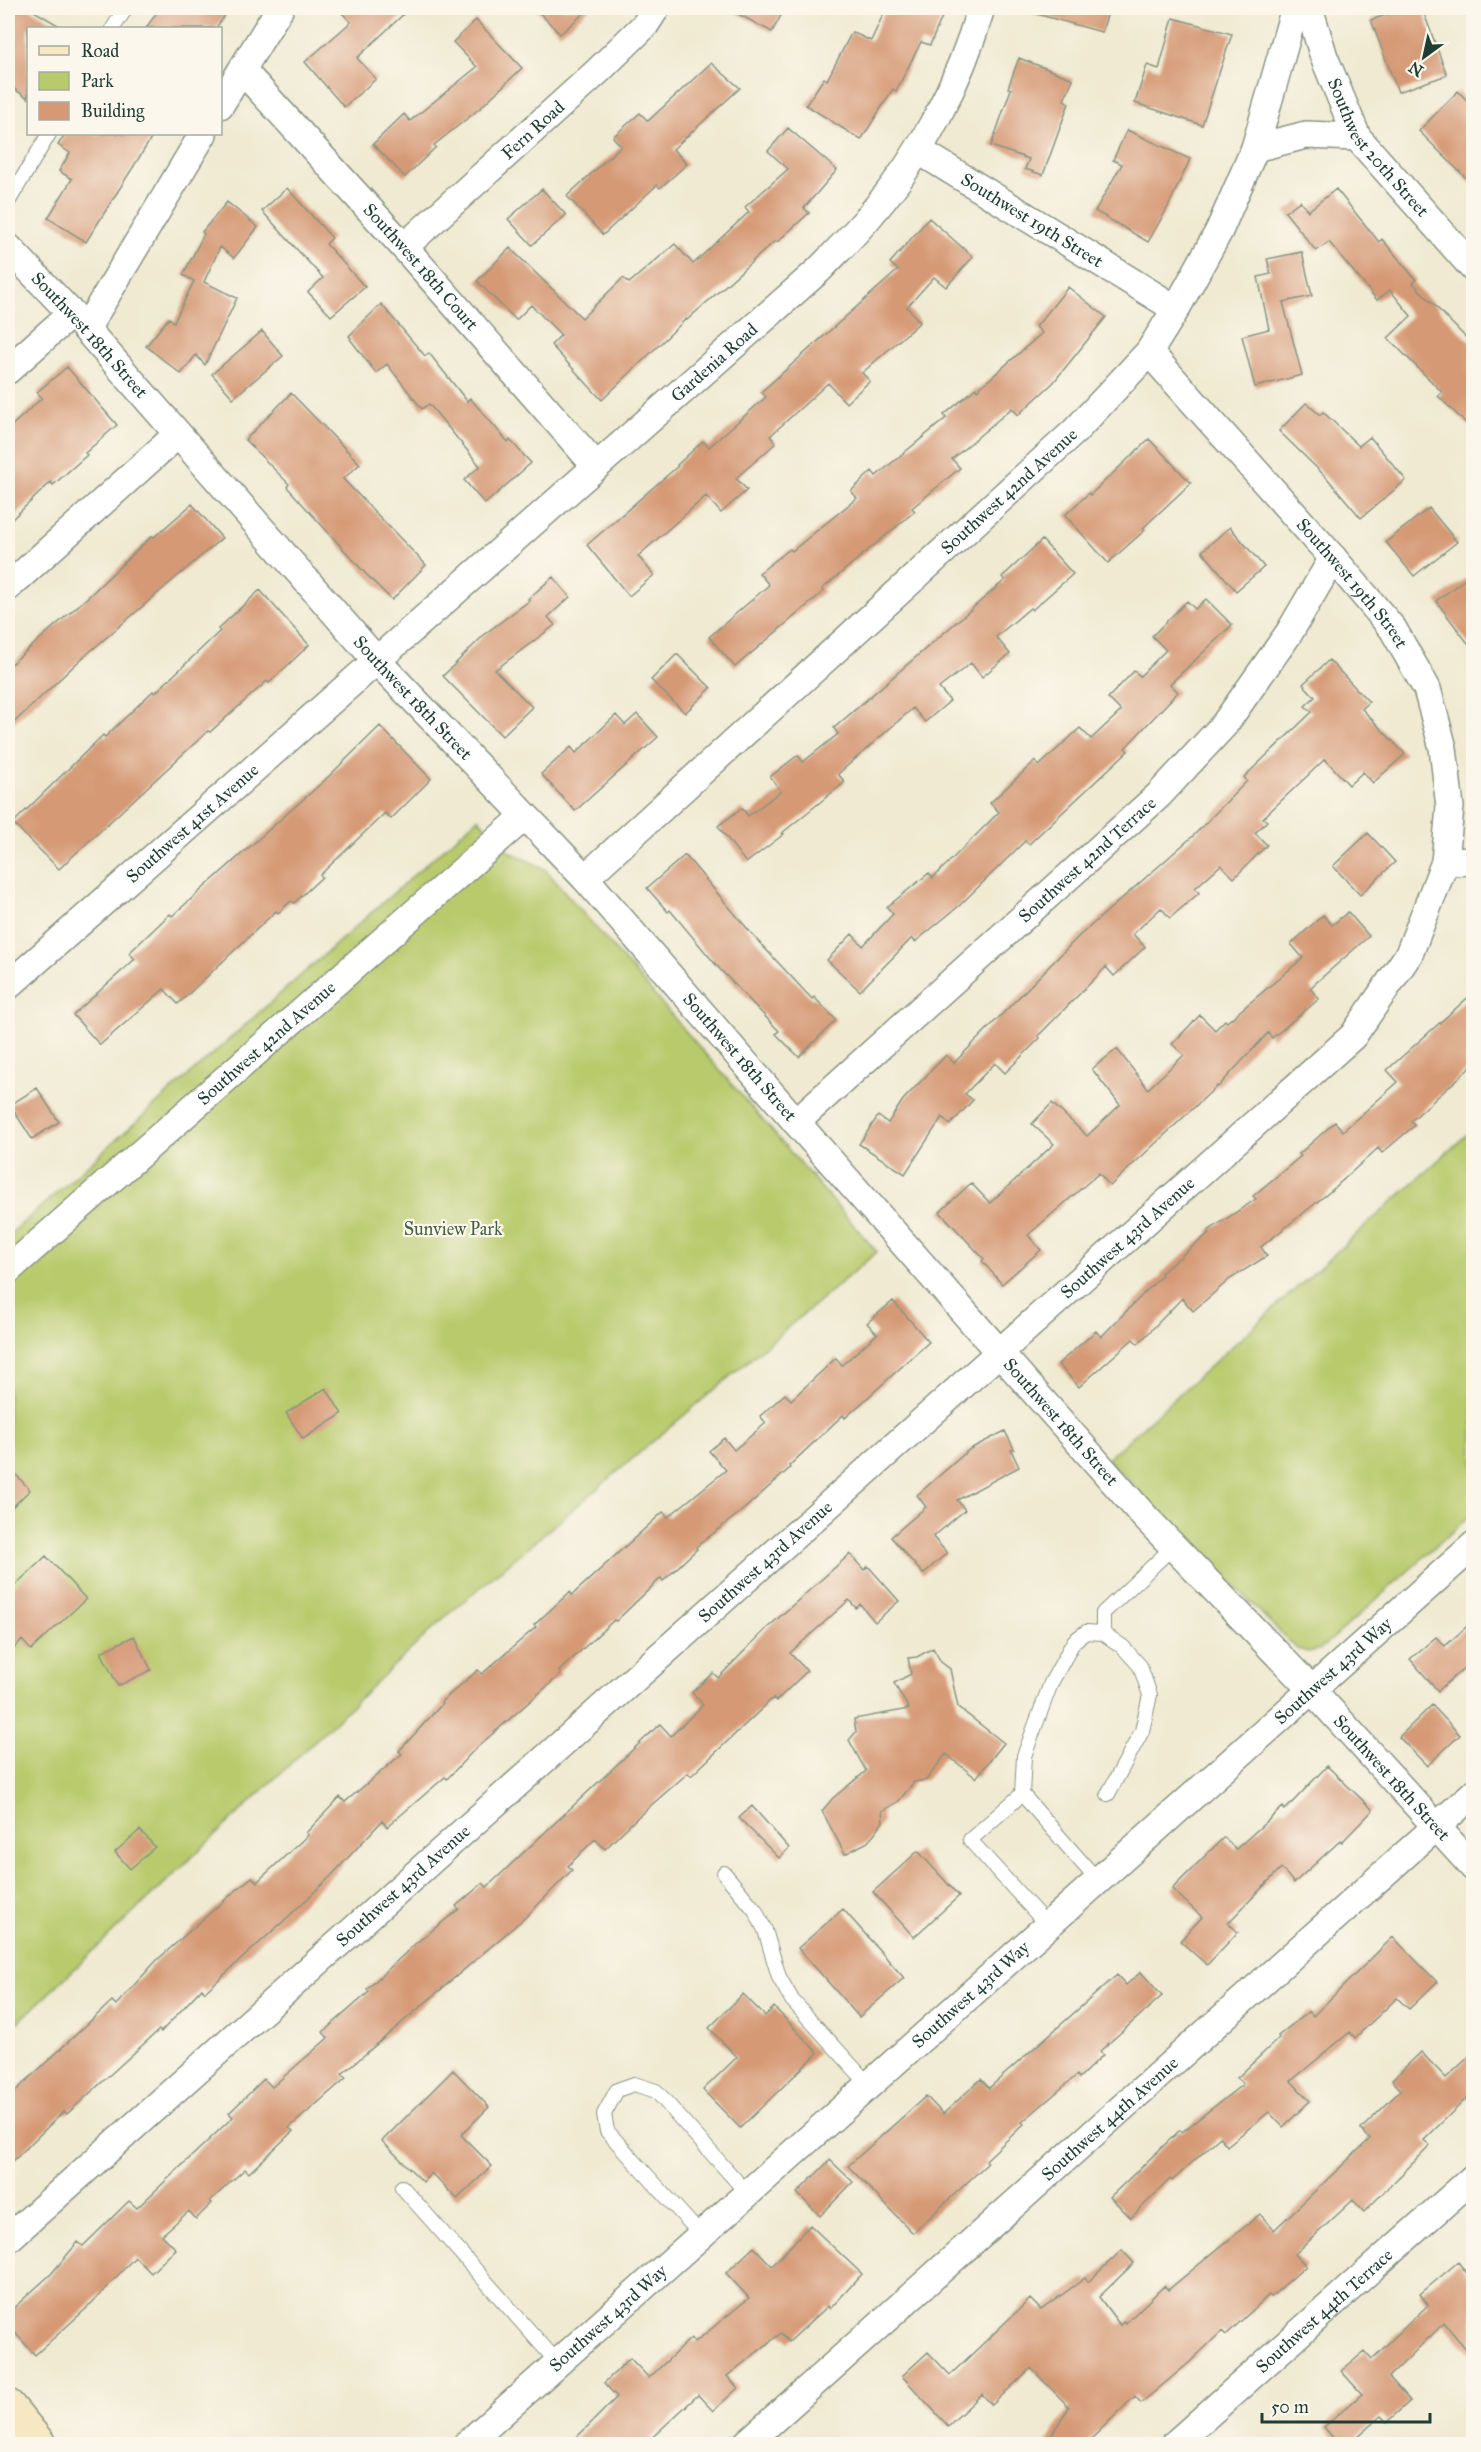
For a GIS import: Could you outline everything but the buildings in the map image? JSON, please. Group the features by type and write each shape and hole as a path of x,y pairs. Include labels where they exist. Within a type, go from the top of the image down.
{"main road":[{"path":"8,2406 39,2445"}],"street":[{"path":"222,102 280,8"},
{"name":"Fern Road","path":"404,247 598,71 645,25 656,8"},
{"name":"Gardenia Road","path":"377,662 819,270 873,213 918,150 969,48 981,8"},
{"name":"Southwest 42nd Avenue","path":"585,878 1075,431 1149,352 1176,309 1219,231 1255,148 1295,8"},
{"name":"Southwest 20th Street","path":"1309,8 1324,57 1357,137 1473,269"},
{"name":"Southwest 18th Court","path":"242,70 404,247 596,466"},
{"path":"8,370 79,321 202,135"},
{"path":"1255,148 1306,135 1357,137"},
{"name":"Southwest 19th Street","path":"918,150 1176,309"},
{"name":"Southwest 18th Street","path":"8,246 79,321 377,662 585,878 998,1352 1174,1546 1312,1690 1473,1868"},
{"name":"Southwest 19th Street","path":"1149,352 1333,558 1393,629 1427,689 1443,748 1450,807 1445,862"},
{"path":"8,587 177,435"},
{"name":"Southwest 42nd Terrace","path":"796,1122 1159,795 1224,725 1289,633 1333,558"},
{"name":"Southwest 41st Avenue","path":"8,986 377,662"},
{"name":"Southwest 42nd Avenue","path":"8,1270 525,816"},
{"path":"1445,862 1473,861"},
{"name":"Southwest 43rd Avenue","path":"8,2239 1353,1036 1409,954 1445,862"},
{"name":"Southwest 43rd Way","path":"467,2445 1473,1545"},
{"name":"Southwest 44th Avenue","path":"746,2445 1473,1793"},
{"name":"Southwest 44th Terrace","path":"1175,2445 1473,2177"}],"lane":[{"path":"114,27 126,8"},
{"path":"8,202 48,135"},
{"path":"1103,1633 1103,1613 1174,1546"},
{"path":"1098,1881 1022,1794 1024,1756 1051,1683 1074,1641 1086,1632 1103,1633 1123,1647 1140,1666 1150,1695 1142,1731 1108,1794"},
{"path":"1022,1794 970,1840 1048,1926"},
{"path":"724,1873 755,1910 765,1930 779,1977 792,2000 869,2085"},
{"path":"701,2235 607,2131 604,2114 617,2090 634,2084 656,2091 748,2194"},
{"path":"402,2187 558,2363"}],"green space":[{"name":"Sunview Park","path":"478,818 508,851 545,869 877,1252 443,1619 8,2032 8,1236"},
{"path":"1473,1129 1473,1513 1321,1649 1308,1652 1297,1649 1107,1459"}]}
